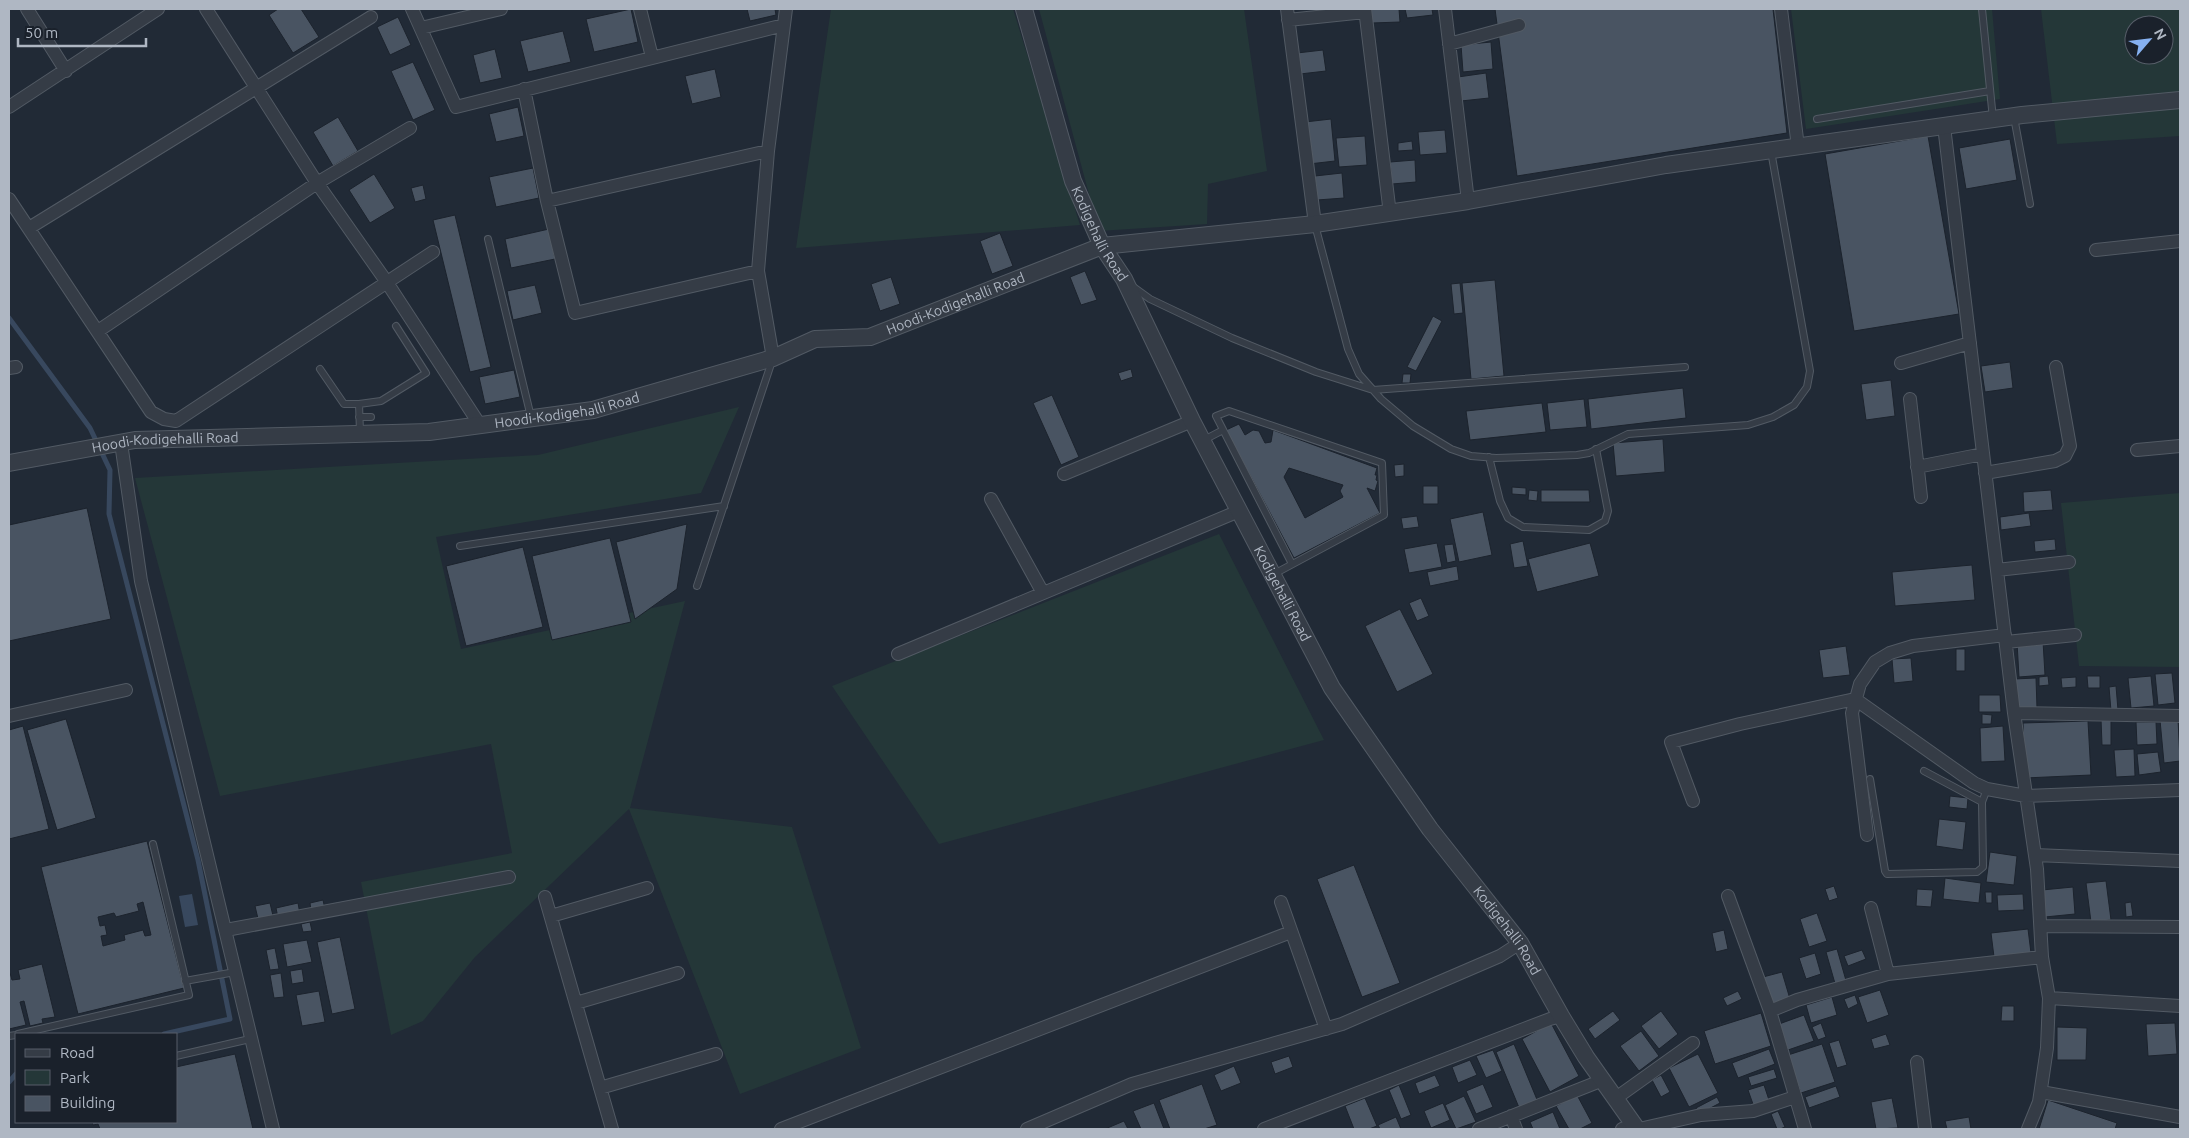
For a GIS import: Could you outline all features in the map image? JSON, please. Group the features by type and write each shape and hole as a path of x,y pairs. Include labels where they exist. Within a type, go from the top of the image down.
{"street":[{"path":"27,9 66,71"},
{"path":"9,107 158,9"},
{"path":"206,9 316,183 386,281 480,425"},
{"path":"412,9 456,107 784,25"},
{"path":"421,28 501,9"},
{"path":"640,9 652,58"},
{"path":"773,358 758,272 768,151 786,9"},
{"name":"Kodigehalli Road","path":"1024,9 1073,181 1102,246 1124,279 1192,421 1332,688 1430,829 1520,943 1561,1016 1616,1098 1633,1128"},
{"path":"1445,9 1468,201"},
{"path":"1782,9 1798,147"},
{"path":"1315,224 1288,14 1365,10 1390,214"},
{"path":"28,228 371,17"},
{"path":"1449,44 1519,25"},
{"path":"524,89 575,313 758,272"},
{"name":"Hoodi-Kodigehalli Road","path":"9,463 135,440 429,432 593,410 773,358 815,340 870,337 1102,246 1315,224 1390,214 1666,165 2013,116 2180,100"},
{"path":"1944,126 2014,712 2035,855 2042,957 2049,998 2047,1048 2041,1092 2028,1129"},
{"path":"98,331 316,183 410,128"},
{"path":"548,201 768,151"},
{"path":"9,198 151,412 164,419 176,421 386,281 433,252"},
{"path":"2096,250 2180,242"},
{"path":"1901,362 1970,343"},
{"path":"1985,473 2055,461 2065,456 2070,446 2056,367"},
{"path":"1910,399 1921,497"},
{"path":"1064,474 1192,421"},
{"path":"114,444 141,581 226,930 232,973 273,1129"},
{"path":"2137,450 2180,446"},
{"path":"1917,466 1983,454"},
{"path":"991,499 1043,593"},
{"path":"898,654 1240,510"},
{"path":"1997,570 2069,562"},
{"path":"1867,835 1852,713 1860,684 1875,662 1890,652 1913,646 2075,635"},
{"path":"9,716 126,690"},
{"path":"1693,801 1671,742 1740,724 1855,699 1974,783 1987,789 2026,796 2180,790"},
{"path":"2014,712 2180,716"},
{"path":"2035,855 2180,860"},
{"path":"226,930 509,877"},
{"path":"551,916 648,888"},
{"path":"1728,896 1770,1011 1805,1129"},
{"path":"546,897 612,1129"},
{"path":"1281,902 1326,1029"},
{"path":"1871,908 1888,974"},
{"path":"2041,926 2180,927"},
{"path":"781,1129 1291,932"},
{"path":"1027,1129 1132,1084 1342,1024 1500,956 1520,943"},
{"path":"1770,1011 1796,1000 1888,974 2042,957"},
{"path":"576,1004 678,972"},
{"path":"2049,998 2180,1006"},
{"path":"1264,1129 1561,1016"},
{"path":"1616,1098 1694,1043"},
{"path":"600,1088 716,1054"},
{"path":"1917,1062 1925,1129"},
{"path":"1479,1129 1603,1080"},
{"path":"2041,1092 2180,1118"},
{"path":"1633,1128 1701,1115 1753,1111 1795,1097"},
{"path":"1511,1116 1516,1129"}],"lane":[{"path":"1982,9 1993,120"},
{"path":"1817,119 1990,91"},
{"path":"2013,116 2030,204"},
{"path":"1315,224 1348,349 1359,374 1381,399 1413,426 1451,448 1471,456 1577,454 1596,449 1628,434 1748,425 1772,417 1794,405 1807,387 1810,371 1771,150"},
{"path":"488,239 531,418"},
{"path":"1124,279 1150,299 1232,338 1316,372 1373,390 1685,367"},
{"path":"320,369 344,404 381,402 426,373 396,326"},
{"path":"697,586 773,358"},
{"path":"359,404 360,434"},
{"path":"1272,574 1292,564 1384,515 1382,463 1229,411 1216,416 1292,564"},
{"path":"359,416 371,417"},
{"path":"1203,441 1223,430"},
{"path":"1489,457 1500,501 1508,518 1524,527 1589,530 1604,521 1608,511 1596,449"},
{"path":"460,546 724,506"},
{"path":"1924,771 1982,802"},
{"path":"1870,779 1887,874 1977,872 1981,870 1983,867 1982,802 1987,789"},
{"path":"22,1033 189,996 153,844"},
{"path":"186,981 232,973"},
{"path":"178,1056 250,1039"}],"green space":[{"path":"831,9 1013,9 1080,225 796,248"},
{"path":"1039,9 1244,9 1267,171 1208,184 1207,224 1099,231"},
{"path":"1791,9 1992,9 2000,99 1806,129"},
{"path":"2041,9 2180,9 2180,136 2057,144"},
{"path":"739,407 701,493 436,537 461,649 685,601 630,808 792,827 861,1048 740,1094 629,809 475,957 423,1021 391,1035 361,882 512,853 491,744 220,796 135,478 538,455"},
{"path":"2180,493 2180,667 2079,666 2061,503"},
{"path":"1219,534 1324,740 939,844 832,686"}],"water":[{"path":"192,894 198,925 185,927 179,896"}],"building":[{"path":"278,9 301,9 319,37 293,53 269,15"},
{"path":"631,9 638,42 594,52 586,19"},
{"path":"747,9 775,9 776,15 750,21"},
{"path":"1371,9 1399,9 1400,22 1372,23"},
{"path":"1405,9 1432,9 1433,15 1407,18"},
{"path":"1495,9 1773,9 1787,133 1517,176"},
{"path":"398,17 411,45 390,55 377,27"},
{"path":"563,31 571,62 528,72 520,41"},
{"path":"1491,42 1493,69 1463,72 1461,45"},
{"path":"495,49 502,78 480,83 473,55"},
{"path":"1323,50 1326,71 1300,74 1297,53"},
{"path":"413,62 435,110 413,120 391,71"},
{"path":"715,69 721,97 692,104 685,76"},
{"path":"1486,73 1489,98 1461,101 1458,77"},
{"path":"518,107 524,136 496,142 489,114"},
{"path":"338,117 358,151 333,166 313,132"},
{"path":"1331,119 1335,161 1309,164 1305,122"},
{"path":"1445,130 1447,153 1420,155 1418,132"},
{"path":"1365,136 1367,165 1339,167 1336,138"},
{"path":"1928,136 1959,314 1854,331 1825,154"},
{"path":"2010,139 2017,180 1966,189 1959,148"},
{"path":"1412,141 1413,150 1398,151 1398,143"},
{"path":"1415,160 1416,182 1392,184 1390,162"},
{"path":"533,168 539,198 496,207 489,177"},
{"path":"1342,173 1344,198 1317,200 1315,176"},
{"path":"374,174 395,208 370,223 349,190"},
{"path":"423,185 426,199 415,202 411,188"},
{"path":"455,215 491,367 470,372 433,220"},
{"path":"549,229 555,259 511,268 505,239"},
{"path":"1000,233 1013,266 992,274 980,241"},
{"path":"1085,271 1097,300 1081,305 1070,277"},
{"path":"891,277 900,304 880,311 871,284"},
{"path":"1495,280 1504,376 1471,379 1462,283"},
{"path":"1460,283 1463,313 1454,314 1451,284"},
{"path":"535,285 542,313 513,320 507,291"},
{"path":"1433,316 1442,321 1416,371 1407,367"},
{"path":"2010,362 2013,388 1985,392 1981,366"},
{"path":"1131,369 1133,377 1121,381 1118,373"},
{"path":"514,370 520,397 485,404 479,377"},
{"path":"1403,374 1411,374 1410,383 1402,383"},
{"path":"1891,380 1895,416 1866,420 1861,384"},
{"path":"1683,388 1686,418 1591,429 1588,399"},
{"path":"1052,395 1079,457 1061,465 1033,403"},
{"path":"1584,399 1587,427 1550,430 1547,403"},
{"path":"1542,403 1546,432 1470,440 1466,411"},
{"path":"1239,424 1245,435 1253,430 1259,431 1265,443 1271,442 1273,430 1377,468 1375,475 1377,475 1376,480 1378,481 1375,491 1367,488 1380,513 1294,558 1226,430","holes":["1289,468 1343,485 1340,491 1343,497 1305,518 1284,477"]},
{"path":"1663,439 1665,472 1616,476 1613,443"},
{"path":"1404,464 1404,476 1395,477 1394,465"},
{"path":"1423,486 1438,486 1438,504 1423,504"},
{"path":"1512,487 1526,488 1526,495 1512,494"},
{"path":"1529,490 1538,491 1537,501 1528,500"},
{"path":"1541,490 1589,490 1590,502 1541,502"},
{"path":"2051,490 2053,510 2024,512 2023,492"},
{"path":"87,508 111,619 9,641 9,525"},
{"path":"1483,512 1492,555 1459,562 1450,519"},
{"path":"2029,513 2031,526 2001,530 2000,517"},
{"path":"1417,516 1419,527 1403,529 1401,518"},
{"path":"687,524 677,589 635,619 616,542"},
{"path":"610,538 631,622 552,640 532,556"},
{"path":"2055,539 2056,550 2035,552 2034,541"},
{"path":"1523,541 1528,566 1514,568 1510,544"},
{"path":"1437,543 1442,567 1409,573 1404,549"},
{"path":"1590,543 1599,576 1537,592 1528,559"},
{"path":"1453,544 1456,561 1447,563 1444,545"},
{"path":"523,547 543,627 466,646 446,566"},
{"path":"1972,565 1975,600 1895,606 1892,572"},
{"path":"1457,566 1459,580 1430,586 1427,572"},
{"path":"1421,598 1429,616 1417,621 1409,603"},
{"path":"1400,609 1433,674 1397,692 1365,626"},
{"path":"2043,641 2045,675 2019,677 2017,642"},
{"path":"1846,646 1850,675 1823,678 1819,650"},
{"path":"1956,649 1965,649 1965,671 1956,671"},
{"path":"1911,658 1913,681 1894,683 1892,659"},
{"path":"2172,673 2175,703 2158,705 2155,674"},
{"path":"2048,676 2049,685 2039,686 2039,677"},
{"path":"2087,676 2100,676 2100,688 2088,688"},
{"path":"2151,676 2154,706 2131,708 2128,678"},
{"path":"2076,677 2076,687 2062,688 2061,678"},
{"path":"2036,678 2037,708 2015,709 2014,679"},
{"path":"2116,686 2118,710 2111,711 2109,687"},
{"path":"1979,695 2000,695 2001,712 1979,712"},
{"path":"1982,714 1992,715 1991,724 1982,724"},
{"path":"66,719 96,818 57,830 27,730"},
{"path":"2101,719 2111,719 2111,745 2102,745"},
{"path":"2178,719 2180,761 2164,763 2160,720"},
{"path":"2088,721 2091,775 2025,778 2023,723"},
{"path":"2136,722 2156,722 2157,744 2137,745"},
{"path":"23,726 49,829 9,839 9,730"},
{"path":"2003,726 2005,761 1981,762 1980,728"},
{"path":"2134,749 2135,776 2116,777 2114,750"},
{"path":"2158,752 2161,772 2139,775 2137,754"},
{"path":"1950,796 1968,798 1967,809 1949,807"},
{"path":"1939,819 1966,822 1963,850 1936,846"},
{"path":"147,841 184,988 78,1014 41,867","holes":["143,902 151,935 145,936 143,930 124,935 125,940 103,946 101,936 107,935 105,925 100,926 98,917 114,913 116,917 139,911 137,904"]},
{"path":"1990,852 2017,856 2014,885 1986,882"},
{"path":"1354,865 1400,983 1362,997 1317,879"},
{"path":"1945,878 1981,883 1979,903 1943,899"},
{"path":"2106,881 2111,920 2091,922 2086,883"},
{"path":"1834,886 1838,898 1829,901 1825,889"},
{"path":"2073,887 2075,914 2045,917 2042,890"},
{"path":"1917,889 1933,890 1931,907 1916,906"},
{"path":"1985,892 1992,892 1992,903 1986,903"},
{"path":"2023,894 2024,910 1998,911 1997,895"},
{"path":"323,900 325,909 311,911 310,903"},
{"path":"2131,902 2133,916 2126,917 2125,903"},
{"path":"270,903 274,920 259,923 255,906"},
{"path":"298,903 300,914 278,918 276,908"},
{"path":"1817,913 1827,941 1809,947 1800,919"},
{"path":"310,922 312,931 303,932 301,924"},
{"path":"2028,929 2031,953 1994,957 1991,933"},
{"path":"1724,930 1728,949 1716,952 1712,933"},
{"path":"340,937 355,1009 332,1014 317,942"},
{"path":"307,940 312,962 287,967 283,944"},
{"path":"275,948 279,969 270,970 266,950"},
{"path":"1837,949 1847,984 1836,987 1826,952"},
{"path":"1862,950 1866,959 1848,966 1844,956"},
{"path":"1815,953 1821,974 1806,979 1799,958"},
{"path":"42,964 55,1017 42,1019 43,1023 30,1026 24,1001 20,1002 26,1025 9,1029 9,974 12,980 20,979 18,970"},
{"path":"302,969 304,982 292,984 290,971"},
{"path":"1782,972 1790,999 1771,1004 1763,977"},
{"path":"281,973 284,997 274,998 270,975"},
{"path":"1880,990 1889,1015 1867,1023 1858,997"},
{"path":"319,991 325,1022 302,1026 296,995"},
{"path":"1738,991 1742,999 1727,1006 1723,998"},
{"path":"1855,995 1858,1004 1848,1009 1844,999"},
{"path":"1832,997 1837,1015 1811,1023 1806,1005"},
{"path":"2002,1006 2014,1006 2014,1021 2001,1021"},
{"path":"1613,1011 1620,1020 1595,1039 1588,1029"},
{"path":"1661,1011 1678,1034 1659,1049 1641,1026"},
{"path":"1761,1013 1771,1046 1715,1064 1704,1031"},
{"path":"1804,1015 1814,1041 1788,1050 1779,1024"},
{"path":"1551,1023 1579,1076 1550,1092 1522,1039"},
{"path":"1821,1023 1826,1037 1818,1040 1812,1027"},
{"path":"2175,1023 2177,1054 2148,1056 2146,1024"},
{"path":"2057,1027 2087,1028 2086,1060 2057,1060"},
{"path":"1641,1031 1659,1056 1639,1071 1620,1046"},
{"path":"1886,1034 1890,1045 1874,1049 1871,1039"},
{"path":"1839,1040 1847,1065 1837,1068 1829,1043"},
{"path":"1514,1044 1538,1102 1520,1110 1496,1052"},
{"path":"1822,1044 1835,1082 1801,1093 1788,1055"},
{"path":"1769,1049 1775,1064 1738,1078 1732,1063"},
{"path":"1493,1050 1502,1071 1486,1078 1476,1056"},
{"path":"235,1054 253,1129 100,1129 98,1124 93,1125 92,1123 178,1123 178,1067"},
{"path":"1698,1054 1718,1093 1689,1107 1669,1068"},
{"path":"1289,1056 1293,1067 1275,1074 1271,1062"},
{"path":"1470,1060 1477,1075 1458,1083 1452,1067"},
{"path":"1234,1066 1241,1083 1221,1091 1214,1075"},
{"path":"1774,1069 1777,1078 1751,1086 1748,1077"},
{"path":"1435,1075 1440,1086 1419,1094 1415,1083"},
{"path":"1661,1075 1670,1092 1661,1097 1652,1080"},
{"path":"1202,1084 1217,1125 1204,1129 1170,1129 1159,1100"},
{"path":"1483,1084 1493,1107 1476,1114 1466,1091"},
{"path":"1399,1085 1411,1115 1401,1119 1389,1090"},
{"path":"1764,1085 1770,1103 1754,1107 1748,1090"},
{"path":"1836,1086 1840,1097 1809,1108 1805,1097"},
{"path":"1577,1095 1592,1123 1580,1129 1569,1129 1556,1106"},
{"path":"1464,1096 1476,1122 1456,1129 1445,1105"},
{"path":"1717,1097 1720,1103 1699,1114 1696,1108"},
{"path":"1365,1098 1377,1126 1369,1129 1354,1129 1345,1106"},
{"path":"1892,1098 1898,1128 1876,1129 1871,1102"},
{"path":"2048,1100 2117,1123 2115,1129 2039,1129"},
{"path":"1154,1103 1164,1129 1141,1129 1133,1111"},
{"path":"1443,1103 1450,1120 1431,1128 1424,1111"},
{"path":"1778,1111 1785,1127 1780,1129 1777,1129 1771,1114"},
{"path":"1553,1112 1560,1129 1533,1129 1530,1122"},
{"path":"1396,1117 1401,1129 1380,1129 1378,1125"},
{"path":"1969,1117 1971,1129 1947,1129 1945,1121"},
{"path":"1124,1121 1128,1129 1105,1129"}],"waterway":[{"path":"9,318 90,428 110,470 109,514 198,860 230,1019 168,1033"},
{"path":"9,1082 15,1075"}]}
